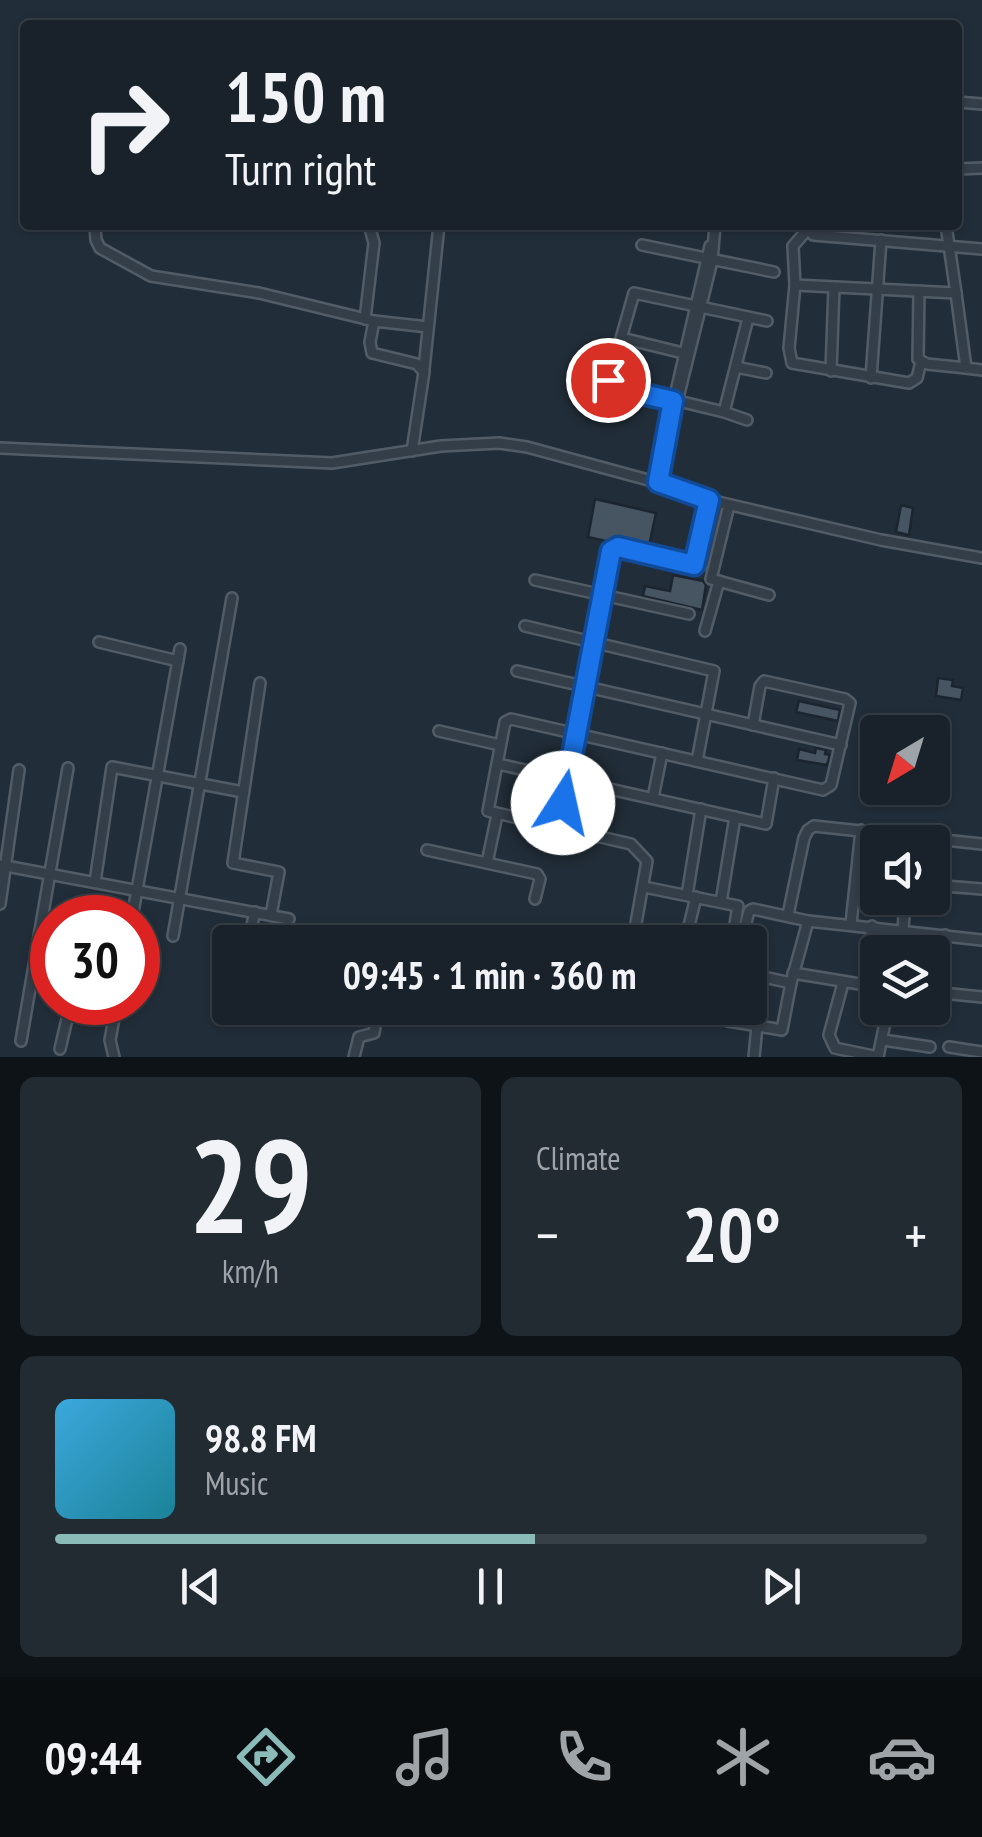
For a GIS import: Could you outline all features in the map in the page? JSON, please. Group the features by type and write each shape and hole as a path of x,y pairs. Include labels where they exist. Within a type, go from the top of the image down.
{"street":[{"path":"95,230 100,248 151,276 260,293 369,320 428,328"},
{"path":"370,230 374,243 369,320 372,353 417,364 424,372"},
{"path":"412,451 438,230"},
{"path":"658,482 714,230"},
{"path":"804,230 794,242 789,360 794,364 909,383 917,378 921,362 917,356 918,291"},
{"path":"808,230 814,235 982,249"},
{"path":"947,230 966,368"},
{"path":"871,378 881,240"},
{"path":"642,245 774,272"},
{"path":"795,285 956,293"},
{"path":"831,371 834,287"},
{"path":"747,420 610,386 608,380 632,293 767,321"},
{"path":"724,412 748,318"},
{"path":"622,338 686,353"},
{"path":"921,362 982,370"},
{"path":"736,367 766,373"},
{"path":"0,448 332,462 472,443 527,446 719,502 882,540 982,558"},
{"path":"558,828 609,556 616,547 694,565 719,502"},
{"path":"719,502 712,579 769,594"},
{"path":"535,580 689,614"},
{"path":"705,632 719,581"},
{"path":"173,936 232,598"},
{"path":"525,626 714,671 697,761"},
{"path":"98,642 178,661"},
{"path":"136,895 180,649"},
{"path":"517,671 841,745"},
{"path":"637,925 647,861 631,844 490,814 488,807 507,718 827,789 850,703 845,698 764,681 754,725"},
{"path":"260,684 233,864 279,872 271,915"},
{"path":"257,701 271,703"},
{"path":"439,731 500,744"},
{"path":"653,798 662,753"},
{"path":"498,764 766,824 774,778"},
{"path":"96,882 112,767 243,792"},
{"path":"48,895 68,768"},
{"path":"0,904 19,770"},
{"path":"687,925 701,809"},
{"path":"487,863 498,815"},
{"path":"721,902 735,817"},
{"path":"788,915 808,830 814,826 860,830"},
{"path":"950,842 982,844"},
{"path":"851,924 860,847"},
{"path":"427,850 536,874 540,879 534,899"},
{"path":"3,866 290,919"},
{"path":"950,886 982,889"},
{"path":"644,887 738,906 736,925"},
{"path":"745,925 749,911 946,935"},
{"path":"252,925 255,912"},
{"path":"902,931 903,915"},
{"path":"752,1025 778,1030 785,1026 792,978 808,921"},
{"path":"871,935 872,926"},
{"path":"950,936 982,940"},
{"path":"767,976 860,984"},
{"path":"843,983 830,1042 834,1048 878,1057 885,1025"},
{"path":"21,1041 30,993"},
{"path":"950,993 982,997"},
{"path":"60,1049 66,1025"},
{"path":"113,1025 110,1040 114,1057"},
{"path":"354,1057 360,1037 374,1032 375,1025"},
{"path":"754,1057 758,1026"},
{"path":"883,1040 930,1046"},
{"path":"948,1047 982,1052"}],"building":[{"path":"595,499 656,513 649,546 588,537"},
{"path":"901,505 913,508 909,535 896,532"},
{"path":"673,575 703,581 706,585 702,610 643,596 645,586 670,591"},
{"path":"938,678 953,680 952,686 963,688 961,700 936,696"},
{"path":"799,701 840,710 838,721 796,712"},
{"path":"816,748 830,755 827,765 797,760 799,749 815,753"}],"route":[{"path":"563,803 611,551 618,547 694,565 709,500 658,482 673,401 613,387 608,380"}]}
